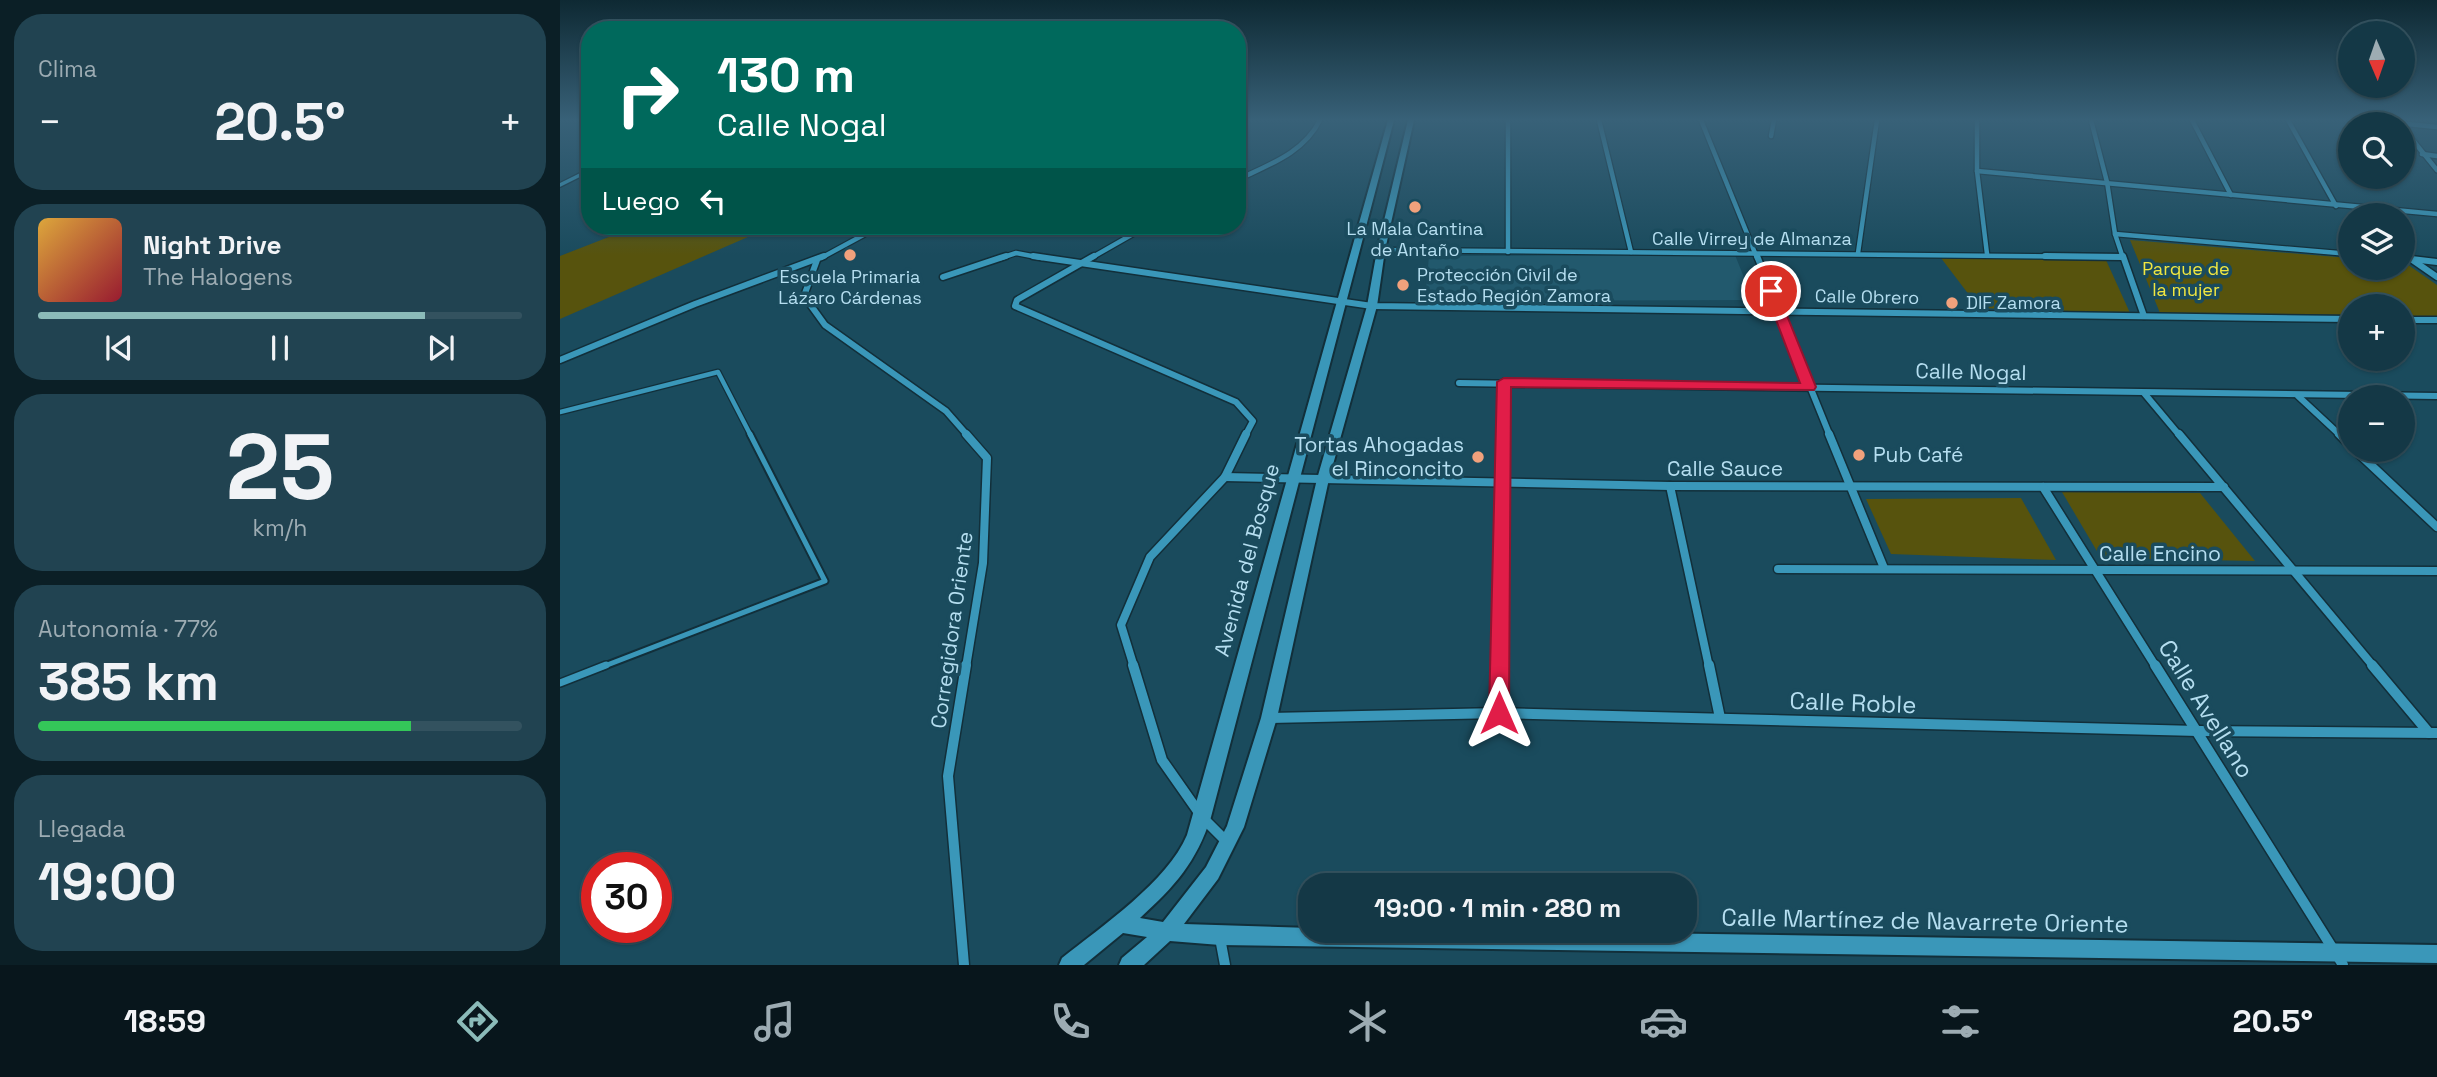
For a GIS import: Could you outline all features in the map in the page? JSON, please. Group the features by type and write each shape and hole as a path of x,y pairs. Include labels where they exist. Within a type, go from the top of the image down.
{"street":[{"path":"1246,175 1266,165"},
{"name":"Avenida del Bosque","path":"1069,965 1120,923 1169,876 1188,852 1202,817 1379,165"},
{"path":"1129,965 1167,932 1212,873 1235,827 1269,718 1323,479 1372,306 1381,250 1401,165"},
{"path":"1508,165 1508,252"},
{"path":"1609,165 1631,252"},
{"path":"1719,165 1848,487 1884,568"},
{"path":"1858,253 1871,165"},
{"path":"1977,165 1987,254"},
{"path":"2102,165 2115,234 2144,316"},
{"path":"2215,165 2231,195"},
{"path":"2313,165 2336,206"},
{"path":"1977,171 2437,214"},
{"path":"2115,234 2338,253"},
{"path":"560,360 695,304 817,260 863,235"},
{"path":"1131,235 1017,300 1015,306 1236,402 1253,421 1225,477 1150,557 1121,625 1162,760 1202,817 1227,842"},
{"name":"Calle Virrey de Almanza","path":"1381,250 2123,257"},
{"name":"Calle Obrero","path":"943,278 1016,253 1078,265 1341,304 1372,306 2338,319"},
{"name":"Corregidora Oriente","path":"817,260 804,296 825,325 946,411 988,458 983,563 948,776 964,965"},
{"path":"2415,260 2437,262"},
{"path":"2415,262 2437,277"},
{"path":"2415,320 2437,320"},
{"path":"1499,713 1500,483 1504,382"},
{"name":"Calle Nogal","path":"1459,383 2437,396"},
{"path":"2144,393 2433,733"},
{"path":"2297,396 2338,434"},
{"path":"2368,462 2437,527"},
{"name":"Calle Sauce","path":"1225,477 1670,486 2224,487"},
{"path":"1670,486 1720,718"},
{"name":"Calle Avellano","path":"2043,487 2339,958"},
{"name":"Calle Encino","path":"1778,569 2437,571"},
{"name":"Calle Roble","path":"1269,718 1499,713 2198,731 2433,733"},
{"name":"Calle Martínez de Navarrete Oriente","path":"1120,923 1167,932 1220,936 2339,958 2437,954"},
{"path":"1220,936 1225,965"}],"lane":[{"path":"560,185 581,174"},
{"path":"560,412 718,372 825,581 560,682"}],"shaded area":[{"path":"1735,255 1753,300 1425,301 1429,256"}],"green space":[{"path":"614,235 752,235 560,319 560,256"},
{"name":"Parque de la mujer","path":"2130,240 2338,257 2338,280 2415,280 2415,270 2437,285 2437,316 2415,316 2415,294 2338,294 2338,315 2160,313"},
{"path":"1941,258 2106,260 2130,313 1979,308"},
{"path":"2062,492 2200,493 2255,561 2101,558"},
{"path":"2021,498 2056,560 1891,554 1866,499"}],"place":[{"name":"La Mala Cantina de Antaño","path":"1415,207"},
{"name":"Escuela Primaria Lázaro Cárdenas","path":"850,255"},
{"name":"Protección Civil de Estado Región Zamora","path":"1403,285"},
{"name":"DIF Zamora","path":"1952,303"},
{"name":"Pub Café","path":"1859,455"},
{"name":"Tortas Ahogadas el Rinconcito","path":"1478,457"}],"route":[{"path":"1499,713 1500,483 1504,382 1809,387 1771,291"}]}
